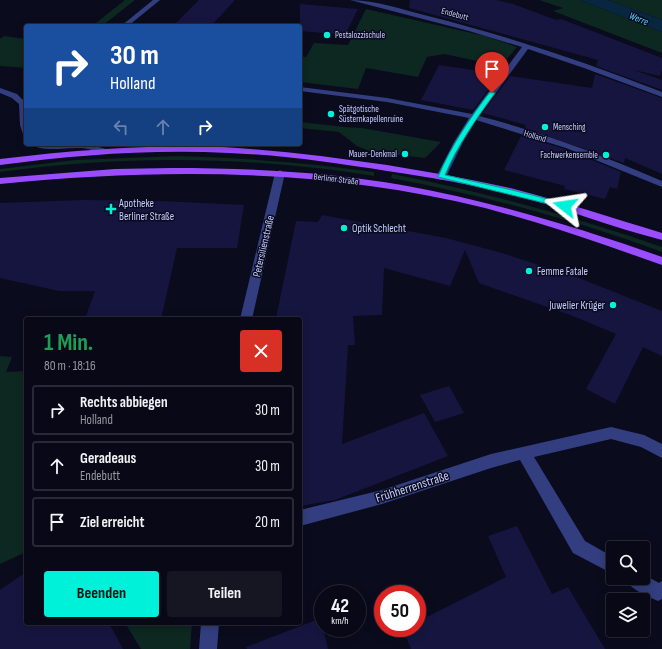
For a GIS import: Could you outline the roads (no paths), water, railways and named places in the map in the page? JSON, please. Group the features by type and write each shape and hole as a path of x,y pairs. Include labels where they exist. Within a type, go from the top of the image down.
{"main road":[{"name":"Berliner Straße","path":"0,162 103,151 205,150 263,152 322,158 441,177 512,192 579,210 662,237"},
{"name":"Berliner Straße","path":"0,181 64,176 202,170 280,173 378,184 457,198 534,218 662,261"}],"street":[{"path":"127,24 157,0"},
{"name":"Endebutt","path":"353,0 435,19 527,45 605,71 662,95"},
{"path":"441,177 447,163 474,117 527,45"},
{"name":"Holland","path":"302,89 352,94 474,117 555,142 631,170 662,184"},
{"path":"0,90 24,100"},
{"path":"24,107 24,125"},
{"path":"50,146 70,146"},
{"path":"86,146 103,151"},
{"name":"Petersilienstraße","path":"246,317 280,173"},
{"name":"Frühherrenstraße","path":"302,517 382,497 491,461 611,433 644,441 662,451"},
{"path":"524,453 579,547 606,562"},
{"path":"646,585 658,592 662,590"},
{"path":"208,649 210,625"}],"water":[{"name":"Werre","path":"580,0 608,0 662,20 662,32"}],"place":[{"name":"Pestalozzischule","path":"327,35"},
{"name":"Spätgotische Süsternkapellenruine","path":"331,114"},
{"name":"Mensching","path":"545,127"},
{"name":"Mauer-Denkmal","path":"405,154"},
{"name":"Fachwerkensemble","path":"606,155"},
{"name":"Apotheke Berliner Straße","path":"111,209"},
{"name":"Optik Schlecht","path":"344,228"},
{"name":"Femme Fatale","path":"529,271"},
{"name":"Juwelier Krüger","path":"613,305"}]}
